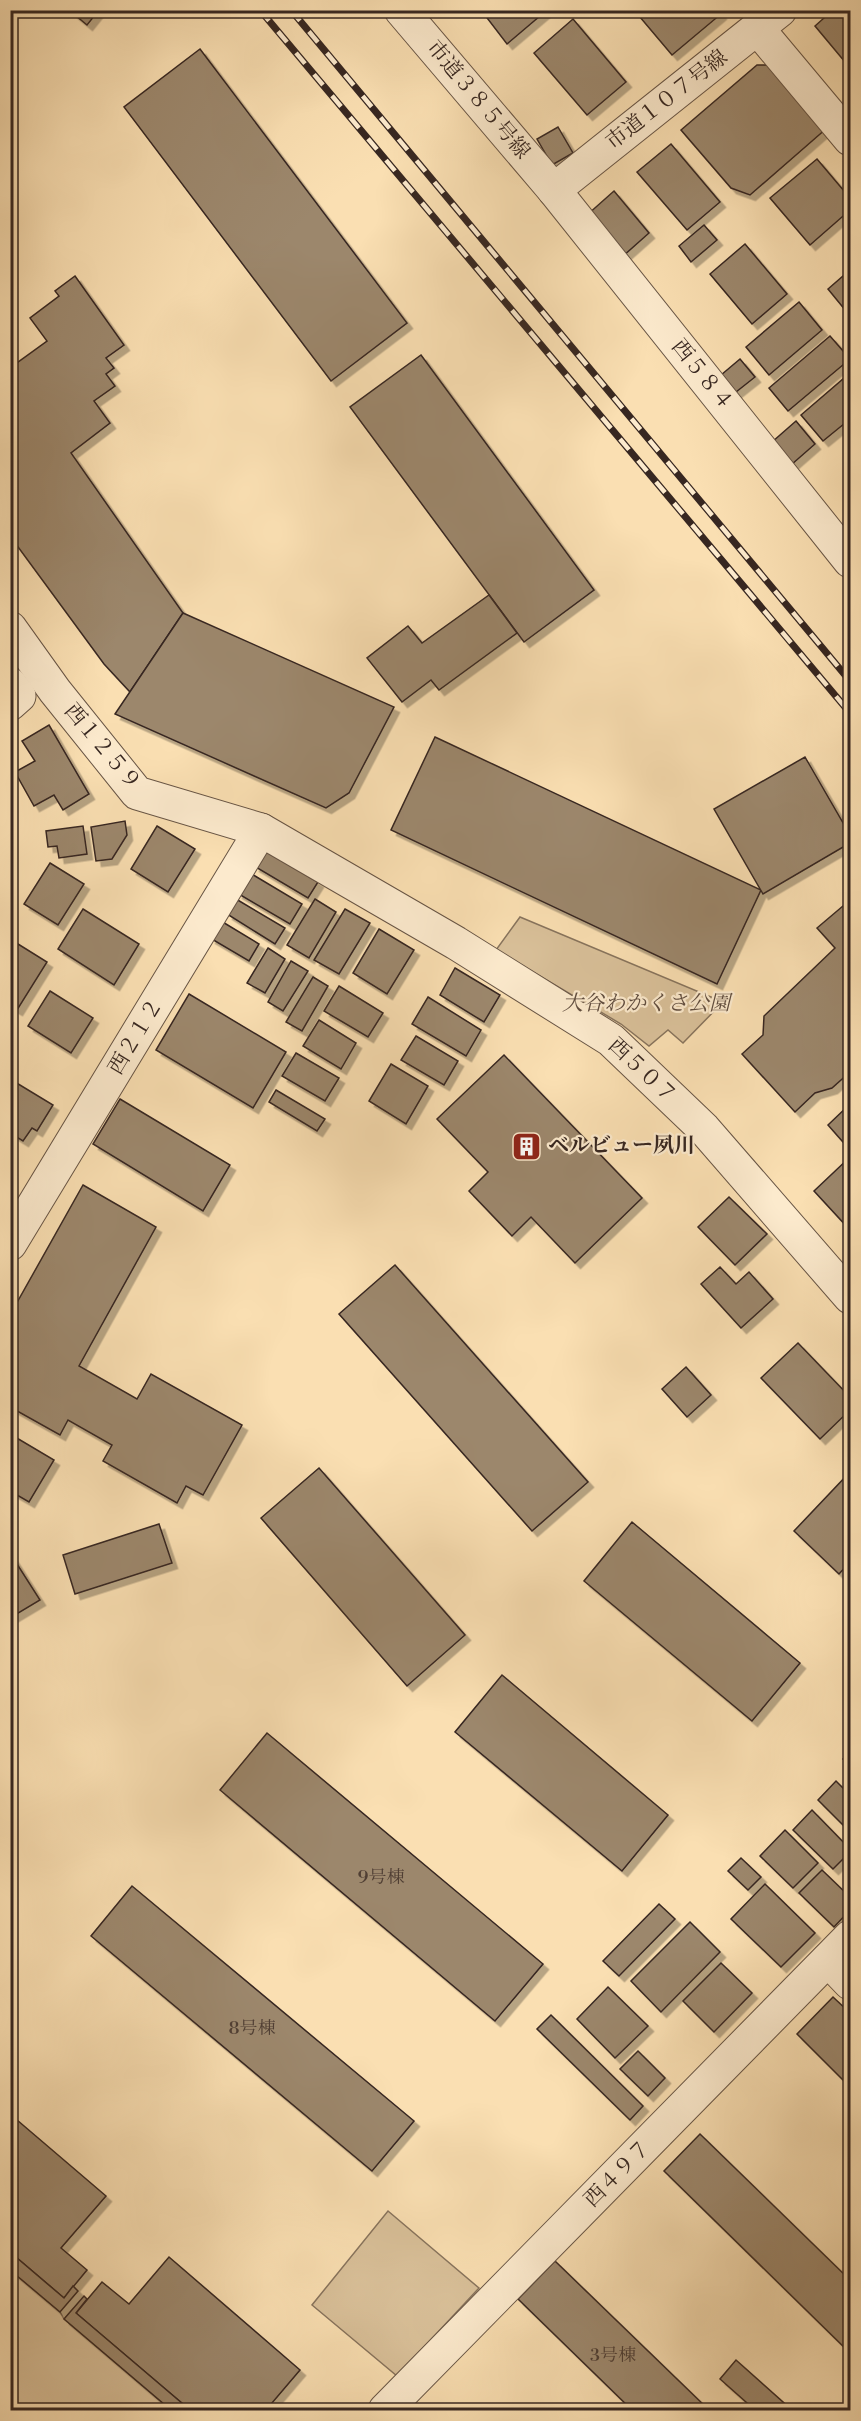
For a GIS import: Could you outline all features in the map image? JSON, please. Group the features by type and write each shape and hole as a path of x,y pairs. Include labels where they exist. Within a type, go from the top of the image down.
{"street":[{"name":"市道３８５号線","path":"401,10 554,190"},
{"name":"市道１０７号線","path":"554,190 769,20"},
{"path":"769,20 850,139"},
{"name":"西５８４","path":"554,190 850,561"},
{"name":"西１２５９","path":"10,628 55,691 137,793 261,830"},
{"path":"10,684 19,696 10,704"},
{"name":"西２１２","path":"10,1245 261,830"},
{"name":"西５０７","path":"261,830 456,943 610,1040 704,1129 850,1297"},
{"name":"西４９７","path":"385,2410 839,1972 850,1937"}],"green space":[{"name":"大谷わかくさ公園","path":"520,917 723,1002 683,1043 668,1030 649,1046 621,1024 496,950"},
{"path":"388,2211 479,2288 397,2376 312,2305"},
{"path":"11,2270 60,2312 64,2319 171,2410 12,2410"}],"building":[{"path":"69,10 99,10 87,25"},
{"path":"481,10 547,10 507,44"},
{"path":"634,10 718,10 721,14 672,55"},
{"path":"833,10 850,10 850,68 815,26"},
{"path":"573,19 626,82 587,115 534,53"},
{"path":"200,49 407,323 331,381 124,107"},
{"path":"757,65 775,65 827,128 750,195 731,188 681,130"},
{"path":"558,127 573,153 552,165 537,139"},
{"path":"671,144 720,202 687,230 637,172"},
{"path":"817,159 850,198 850,210 810,245 770,198"},
{"path":"614,191 649,233 622,257 587,215"},
{"path":"704,225 717,240 691,262 679,246"},
{"path":"745,244 787,294 752,324 710,274"},
{"path":"850,270 850,316 828,289"},
{"path":"75,276 124,345 106,358 114,368 106,374 115,386 94,401 110,423 71,453 183,613 130,692 104,664 10,536 10,368 47,341 30,318 59,296 55,291"},
{"path":"799,302 822,330 769,375 746,347"},
{"path":"830,336 850,359 788,411 769,388"},
{"path":"421,355 594,590 524,642 350,407"},
{"path":"740,359 755,377 736,392 721,375"},
{"path":"850,373 850,419 823,441 801,415"},
{"path":"796,421 815,444 791,465 772,442"},
{"path":"489,595 517,633 439,690 431,680 402,702 367,658 408,626 422,643"},
{"path":"183,613 394,707 349,793 326,808 115,714"},
{"path":"49,725 89,794 63,810 54,795 34,806 15,772 35,761 22,741"},
{"path":"435,737 761,890 717,984 391,830"},
{"path":"805,757 850,835 850,843 763,894 714,809"},
{"path":"125,821 127,835 112,859 96,861 91,827"},
{"path":"83,826 87,854 59,858 57,846 48,847 46,831"},
{"path":"157,826 195,849 168,892 131,869"},
{"path":"264,850 318,882 308,898 254,866"},
{"path":"50,863 84,884 58,925 24,904"},
{"path":"250,873 302,904 290,924 237,893"},
{"path":"236,899 285,928 275,944 227,914"},
{"path":"315,899 336,912 309,958 287,945"},
{"path":"850,900 850,1072 832,1088 815,1093 795,1112 742,1054 763,1035 764,1016 835,948 817,928"},
{"path":"83,909 139,944 114,985 58,949"},
{"path":"345,909 370,923 339,974 314,960"},
{"path":"221,921 259,944 249,961 210,938"},
{"path":"379,929 414,950 387,994 353,973"},
{"path":"18,944 47,962 17,1010 10,1006 10,956"},
{"path":"268,948 285,959 265,993 247,983"},
{"path":"291,961 308,971 283,1011 268,1002"},
{"path":"455,968 500,995 484,1022 440,995"},
{"path":"313,977 328,986 302,1031 286,1022"},
{"path":"339,986 383,1013 368,1037 324,1011"},
{"path":"50,991 93,1018 71,1053 28,1026"},
{"path":"189,994 286,1052 253,1108 156,1050"},
{"path":"428,997 481,1030 466,1056 412,1024"},
{"path":"319,1020 356,1043 341,1069 303,1046"},
{"path":"416,1036 458,1061 444,1085 401,1060"},
{"path":"296,1053 339,1078 325,1101 282,1076"},
{"name":"ベルビュー夙川","path":"504,1055 642,1198 575,1263 531,1217 512,1236 469,1191 488,1172 437,1119"},
{"path":"391,1064 428,1086 406,1124 369,1101"},
{"path":"10,1079 53,1105 37,1131 32,1128 23,1141 10,1133 13,1116 10,1115"},
{"path":"276,1090 325,1119 317,1131 269,1102"},
{"path":"120,1099 230,1165 203,1211 93,1144"},
{"path":"850,1104 850,1150 828,1125"},
{"path":"850,1157 850,1230 814,1191"},
{"path":"83,1185 156,1227 79,1366 137,1399 151,1374 242,1425 203,1495 186,1486 177,1503 103,1461 112,1445 68,1420 60,1435 10,1407 10,1315"},
{"path":"729,1197 767,1234 735,1265 698,1227"},
{"path":"395,1265 588,1482 532,1531 339,1314"},
{"path":"720,1267 736,1284 749,1272 773,1299 741,1328 701,1284"},
{"path":"798,1343 850,1397 850,1410 820,1439 761,1378"},
{"path":"686,1367 711,1395 687,1417 662,1389"},
{"path":"10,1434 54,1460 29,1502 10,1491"},
{"path":"319,1468 465,1635 407,1686 261,1518"},
{"path":"850,1472 850,1562 839,1574 794,1531"},
{"path":"632,1522 800,1663 752,1721 584,1581"},
{"path":"159,1524 172,1563 75,1594 63,1555"},
{"path":"10,1553 40,1600 10,1618"},
{"path":"502,1675 668,1815 622,1871 455,1732"},
{"path":"267,1733 543,1964 495,2021 220,1790"},
{"path":"850,1752 850,1766 843,1759"},
{"path":"836,1781 850,1795 850,1832 818,1800"},
{"path":"812,1810 850,1849 850,1852 833,1869 793,1830"},
{"path":"785,1830 818,1863 793,1888 760,1856"},
{"path":"741,1858 761,1877 748,1890 728,1871"},
{"path":"822,1870 850,1897 850,1910 834,1927 799,1893"},
{"path":"765,1884 815,1933 781,1967 731,1919"},
{"path":"132,1886 414,2121 372,2171 91,1936"},
{"path":"659,1904 675,1919 619,1976 603,1961"},
{"path":"690,1922 720,1952 661,2012 631,1981"},
{"path":"721,1963 752,1993 714,2032 683,2001"},
{"path":"608,1987 648,2026 615,2058 577,2019"},
{"path":"833,1997 850,2013 850,2087 797,2034"},
{"path":"551,2015 643,2106 630,2120 537,2029"},
{"path":"638,2051 665,2078 648,2096 620,2069"},
{"path":"10,2114 106,2196 61,2248 87,2270 64,2298 10,2252"},
{"path":"700,2134 850,2280 850,2353 664,2171"},
{"path":"10,2252 64,2298 73,2286 78,2291 60,2312 10,2270"},
{"path":"169,2257 300,2370 266,2410 190,2410 76,2313 102,2282 129,2304"},
{"path":"555,2261 709,2410 632,2410 518,2299"},
{"path":"84,2296 87,2299 76,2313 190,2410 171,2410 64,2319"},
{"path":"736,2360 792,2410 755,2410 720,2379"}],"railway":[{"path":"260,10 850,713"},
{"path":"291,10 850,681"}],"place":[{"name":"ベルビュー夙川","path":"527,1146"}]}
